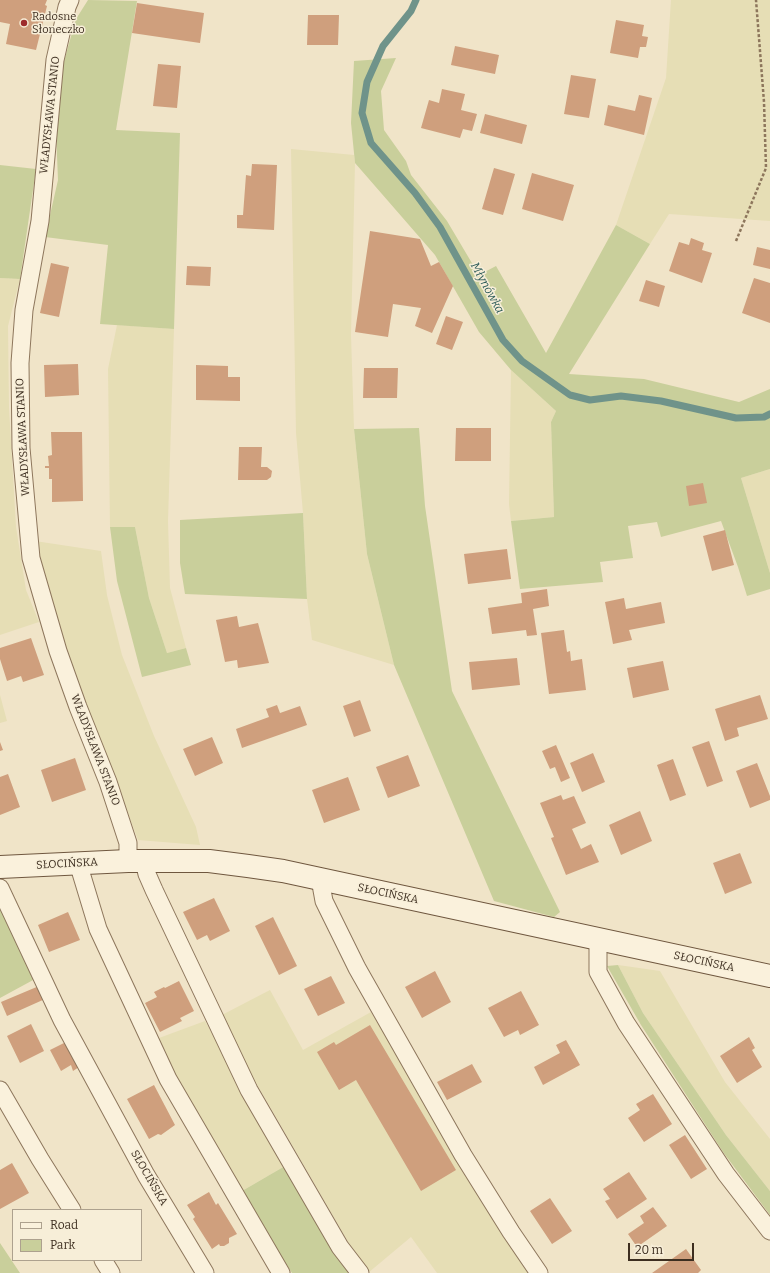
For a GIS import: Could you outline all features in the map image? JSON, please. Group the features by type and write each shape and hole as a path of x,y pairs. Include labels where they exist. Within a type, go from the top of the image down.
{"street":[{"name":"WŁADYSŁAWA STANIO","path":"70,0 67,7 55,60 40,221 24,310 20,363 21,448 31,558 58,651 78,707 108,782 128,843 136,861 147,874 249,1090 340,1247 360,1273"},
{"name":"SŁOCIŃSKA","path":"0,867 136,861 209,861 320,879 770,976"},
{"path":"78,863 98,928 168,1079 281,1273"},
{"path":"320,879 324,901 357,968 463,1155 511,1232 539,1273"},
{"name":"SŁOCIŃSKA","path":"0,888 62,1020 146,1175 204,1273"},
{"path":"598,940 598,972 626,1023 726,1174 770,1231"},
{"path":"0,1090 71,1209"},
{"path":"104,1261 111,1273"}],"path":[{"path":"736,241 766,168 764,102 756,0"}],"shaded area":[{"path":"671,0 770,0 770,221 669,214 650,244 616,225 666,78"},
{"path":"291,149 354,155 351,335 354,429 367,554 394,665 312,640 307,599 303,513 296,433"},
{"path":"0,278 20,279 8,326 9,408 16,527 26,590 39,622 0,635"},
{"path":"117,325 174,329 168,521 170,588 186,648 167,653 149,598 135,527 110,527 108,369"},
{"path":"511,370 556,411 551,422 554,517 511,521 509,504"},
{"path":"770,469 770,573 741,478"},
{"path":"35,541 101,551 107,595 122,655 154,736 196,827 200,845 138,840 67,653"},
{"path":"0,695 7,721 0,723"},
{"path":"618,965 660,971 725,1082 770,1139 770,1191 726,1135 643,1013"},
{"path":"270,990 303,1050 371,1012 466,1173 530,1273 437,1273 411,1237 368,1273 366,1273 218,1017"},
{"path":"205,1021 285,1166 235,1195 193,1112 159,1038"}],"green space":[{"path":"88,0 137,1 116,130 180,133 174,329 100,324 108,245 45,237 58,180 56,131 60,75 76,19"},
{"path":"396,58 381,91 384,130 406,161 411,175 447,221 479,275 496,266 546,353 616,225 650,244 569,374 644,379 739,402 770,389 770,469 741,478 770,573 770,589 747,596 721,521 661,537 657,522 628,526 633,558 600,562 603,582 520,589 511,521 554,517 551,422 556,411 511,370 479,332 435,255 355,163 351,123 354,61"},
{"path":"0,165 36,169 20,279 0,278"},
{"path":"419,428 425,506 452,691 560,912 554,917 494,901 394,665 367,554 354,429"},
{"path":"303,513 307,599 185,594 180,563 180,520"},
{"path":"110,527 135,527 149,598 167,653 186,648 191,665 142,677 117,581"},
{"path":"0,902 35,979 0,998"},
{"path":"618,965 643,1013 726,1135 770,1191 770,1215 723,1152 641,1025 607,966"},
{"path":"285,1166 350,1273 292,1273 277,1250 242,1191"},
{"path":"0,1243 20,1273 0,1273"}],"building":[{"path":"0,0 47,0 45,5 47,6 36,50 6,44 10,24 0,22"},
{"path":"137,3 204,13 200,43 132,33"},
{"path":"308,15 339,15 338,45 307,45"},
{"path":"616,20 644,25 642,36 648,37 646,47 640,47 638,58 610,53"},
{"path":"455,46 499,55 495,74 451,65"},
{"path":"158,64 181,66 177,108 153,106"},
{"path":"571,75 596,79 589,118 564,114"},
{"path":"442,89 465,94 461,110 477,114 472,131 463,129 460,138 421,128 429,100 439,103"},
{"path":"639,95 652,98 644,135 604,125 608,105 635,111"},
{"path":"485,114 527,125 522,144 480,133"},
{"path":"252,164 277,165 274,230 237,228 237,215 243,215 246,175 251,176"},
{"path":"494,168 515,174 503,215 482,209"},
{"path":"532,173 574,185 563,221 522,209"},
{"path":"370,231 420,239 431,266 439,262 453,286 432,333 415,326 421,308 393,304 388,337 355,332"},
{"path":"691,238 704,243 702,250 712,253 702,283 669,271 679,242 689,245"},
{"path":"757,247 770,250 770,269 753,265"},
{"path":"51,263 69,267 59,317 40,313"},
{"path":"187,266 211,267 210,286 186,285"},
{"path":"754,278 770,283 770,323 742,313"},
{"path":"646,280 665,286 659,307 639,301"},
{"path":"446,316 463,322 452,350 436,344"},
{"path":"78,364 79,395 45,397 44,365"},
{"path":"196,365 228,366 228,377 240,377 240,401 196,400"},
{"path":"364,368 398,368 397,398 363,398"},
{"path":"456,428 491,428 491,461 455,461"},
{"path":"51,432 82,432 83,501 52,502 52,479 49,479 49,468 45,468 45,466 49,466 48,456 52,455"},
{"path":"239,447 262,447 261,467 267,467 272,471 271,477 267,480 238,480"},
{"path":"703,483 707,503 689,506 686,486"},
{"path":"725,530 734,565 712,571 703,536"},
{"path":"507,549 511,579 468,584 464,554"},
{"path":"547,589 549,606 533,609 537,635 527,636 526,630 492,634 488,608 522,603 521,593"},
{"path":"624,598 626,609 661,602 665,623 629,630 632,640 613,644 605,602"},
{"path":"237,616 239,627 258,623 269,663 238,668 237,660 225,662 216,620"},
{"path":"564,630 567,652 570,651 571,661 582,659 586,690 549,694 541,633"},
{"path":"31,638 44,675 23,682 21,676 7,681 0,659 0,648"},
{"path":"517,658 520,685 472,690 469,662"},
{"path":"663,661 669,690 633,698 627,668"},
{"path":"760,695 768,719 737,728 739,736 725,741 715,709"},
{"path":"360,700 371,731 354,737 343,706"},
{"path":"277,705 280,713 300,706 307,725 242,748 236,729 269,717 266,709"},
{"path":"212,737 223,763 195,776 183,749"},
{"path":"709,741 723,781 707,787 692,747"},
{"path":"0,742 3,750 0,751"},
{"path":"556,745 570,778 561,782 555,767 550,769 542,751"},
{"path":"593,753 605,782 582,792 570,763"},
{"path":"408,755 420,786 388,798 376,767"},
{"path":"75,758 86,790 52,802 41,770"},
{"path":"673,759 686,795 670,801 657,765"},
{"path":"757,763 770,796 770,800 750,808 736,771"},
{"path":"8,774 20,807 0,815 0,777"},
{"path":"348,777 360,810 324,823 312,790"},
{"path":"561,795 563,800 574,796 586,823 572,829 581,849 591,844 599,862 566,875 551,838 554,837 540,803"},
{"path":"640,811 652,841 621,855 609,825"},
{"path":"740,853 752,883 725,894 713,863"},
{"path":"214,898 230,931 210,941 207,935 197,940 183,912"},
{"path":"68,912 80,940 49,952 38,925"},
{"path":"273,917 297,966 279,975 255,926"},
{"path":"435,971 451,1002 422,1018 405,987"},
{"path":"331,976 345,1003 318,1016 304,989"},
{"path":"179,981 194,1011 180,1018 182,1021 160,1032 145,1003 157,997 154,992"},
{"path":"39,986 45,999 7,1016 1,1002"},
{"path":"521,991 539,1025 520,1035 518,1030 504,1037 488,1008"},
{"path":"31,1024 44,1051 20,1063 7,1036"},
{"path":"370,1025 456,1170 421,1191 356,1080 339,1090 317,1052 334,1042 336,1045"},
{"path":"749,1037 755,1048 752,1050 762,1067 737,1083 720,1056"},
{"path":"566,1040 580,1065 543,1085 534,1067 560,1053 556,1045"},
{"path":"66,1042 79,1067 73,1071 71,1065 61,1071 50,1050"},
{"path":"472,1064 482,1082 447,1100 437,1082"},
{"path":"154,1085 175,1125 161,1135 158,1134 149,1139 127,1099"},
{"path":"653,1094 672,1124 644,1142 628,1118 640,1110 636,1104"},
{"path":"685,1135 707,1169 691,1179 669,1145"},
{"path":"12,1163 29,1193 0,1209 0,1170"},
{"path":"629,1172 647,1199 617,1219 605,1201 610,1199 603,1189"},
{"path":"209,1192 216,1205 218,1203 237,1234 229,1238 229,1243 224,1246 220,1246 219,1244 212,1249 193,1219 195,1217 187,1205"},
{"path":"550,1198 572,1231 552,1244 530,1211"},
{"path":"653,1207 667,1226 637,1247 628,1234 644,1223 640,1216"},
{"path":"686,1249 701,1270 698,1273 652,1273"}],"waterway":[{"name":"Młynówka","path":"416,0 411,11 383,46 367,82 362,113 371,143 415,193 440,227 503,340 522,361 570,395 590,400 621,396 661,401 736,418 764,417 770,414"}],"place":[{"name":"Radosne Słoneczko","path":"24,23"}]}
